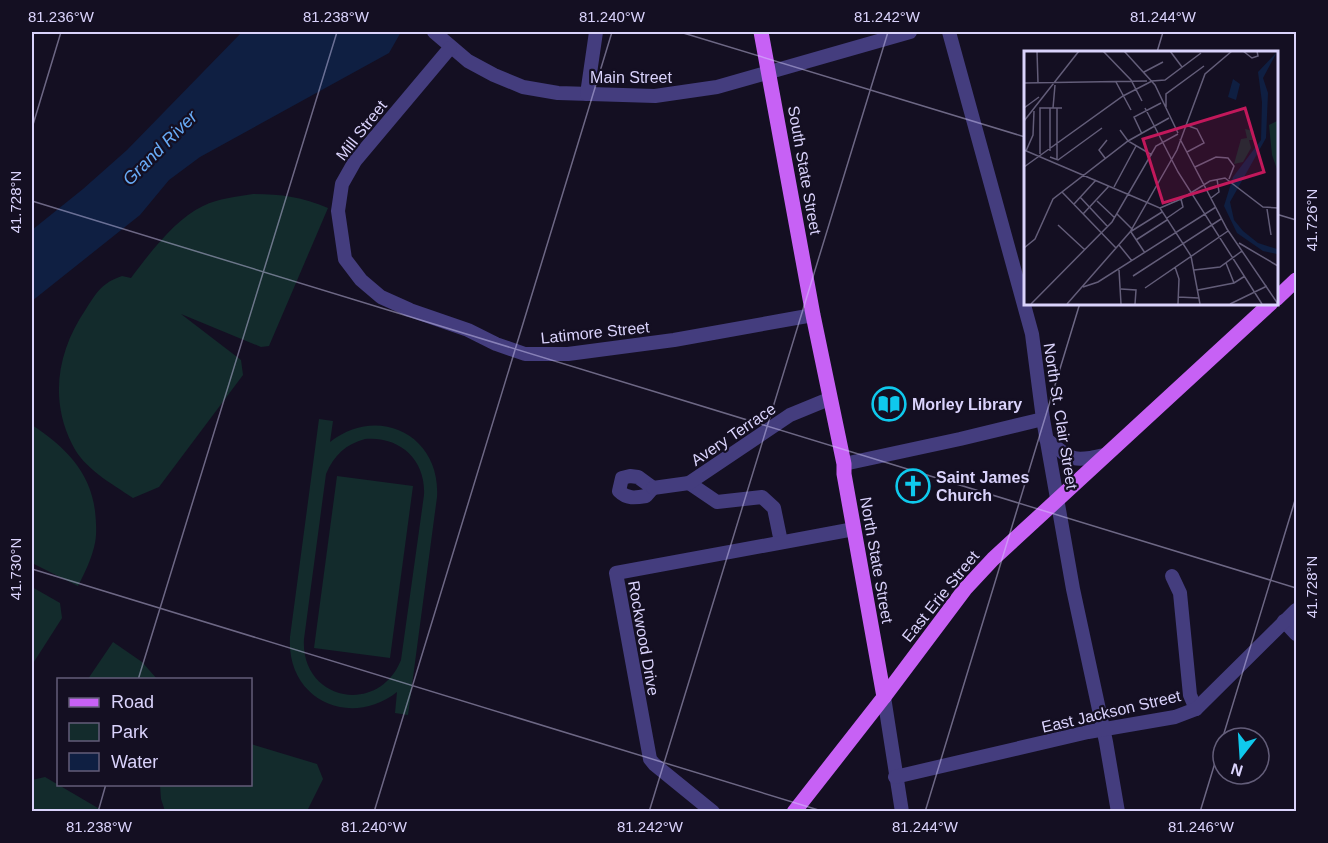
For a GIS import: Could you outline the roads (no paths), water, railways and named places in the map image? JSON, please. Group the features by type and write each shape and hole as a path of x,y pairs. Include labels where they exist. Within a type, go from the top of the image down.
{"main road":[{"name":"South State Street","path":"761,32 813,315"},
{"path":"1277,297 1296,280"},
{"name":"East Erie Street","path":"794,812 965,589 993,559 1270,304"},
{"name":"North State Street","path":"813,315 844,464 884,697"}],"street":[{"path":"587,94 596,32"},
{"name":"Main Street","path":"436,34 468,61 523,87 558,93 655,96 686,93 910,32"},
{"name":"North St. Clair Street","path":"949,32 1032,334 1046,439 1073,589 1118,812"},
{"name":"Mill Street","path":"361,279 345,259 338,211 342,184 355,161 450,48"},
{"name":"Latimore Street","path":"361,279 381,297 525,354 568,354 674,340 813,315"},
{"name":"Avery Terrace","path":"653,488 689,483 790,415 830,399"},
{"path":"844,464 1043,419"},
{"path":"1046,439 1068,457 1080,460 1104,455"},
{"path":"689,483 717,502 762,497 774,508 781,542"},
{"name":"Rockwood Drive","path":"713,812 650,759 616,573 854,529"},
{"path":"1172,576 1180,593 1190,695 1196,709"},
{"name":"East Jackson Street","path":"895,777 1102,730 1175,717 1196,709 1296,610"},
{"path":"1284,621 1296,634"},
{"name":"North State Street","path":"884,697 902,812"}],"water":[{"name":"Grand River","path":"242,32 401,32 389,53 200,157 169,180 140,215 32,301 32,230 127,150"}],"place":[{"name":"Morley Library","path":"889,404"},
{"name":"Saint James Church","path":"913,486"}]}
